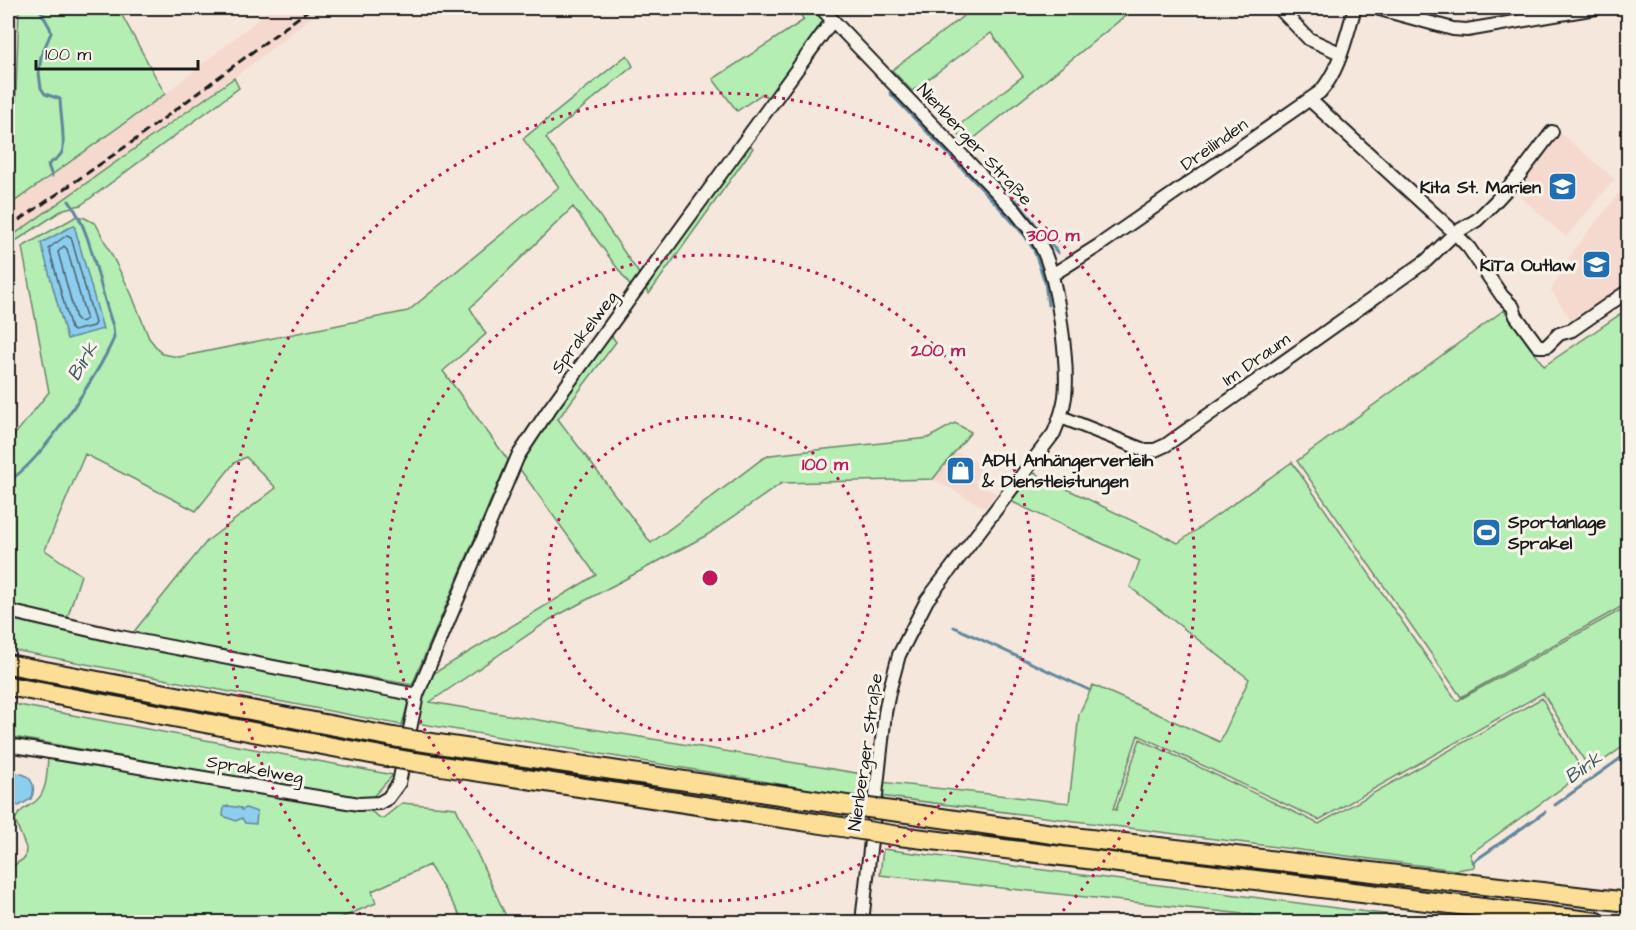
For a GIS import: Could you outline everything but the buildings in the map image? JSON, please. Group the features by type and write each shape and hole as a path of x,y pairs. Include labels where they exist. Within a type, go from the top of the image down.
{"highway":[{"path":"8,664 393,737 853,806 1073,837 1629,902"},
{"path":"8,686 415,762 899,837 1596,922"}],"street":[{"name":"Nienberger Straße","path":"821,8 1016,212 1041,245 1052,275 1060,321 1065,377 1065,397 1061,417 1054,432 927,600 899,655 885,713 862,922"},
{"path":"1279,8 1309,39 1341,53"},
{"name":"Dreilinden","path":"1052,275 1107,240 1310,100 1328,84 1341,53 1355,8"},
{"path":"1376,8 1453,29 1467,30 1596,8"},
{"name":"Sprakelweg","path":"8,745 369,805 388,798 399,783 417,695 518,456 548,411 832,21"},
{"path":"1310,100 1432,210 1469,248 1502,296 1513,307 1516,316 1535,344 1544,347 1559,334 1572,330 1629,291"},
{"name":"Im Draum","path":"1061,417 1138,448 1150,451 1160,448 1405,277 1426,261 1455,233 1477,220 1525,168 1552,132"},
{"path":"8,611 120,637 417,695"}],"shaded area":[{"path":"272,8 324,8 234,78 8,239 8,206 165,94"},
{"name":"Kita St. Marien","path":"1560,133 1615,179 1566,237 1514,191"},
{"name":"KiTa Outlaw","path":"1628,182 1628,283 1573,320 1570,319 1551,290 1575,248"},
{"path":"957,452 982,465 975,482 996,493 985,508 933,479"}],"green space":[{"path":"19,8 118,8 165,94 8,206 8,179 13,174"},
{"path":"796,8 813,8 824,21 771,99 762,94 737,111 713,79 804,20"},
{"path":"974,8 1135,8 967,144 954,129 1023,76 991,33 912,91 892,70"},
{"path":"627,55 633,66 546,138 640,275 631,287 573,207 470,308 486,334 443,371 508,460 412,685 132,634 207,541 276,488 246,457 234,463 196,511 85,454 45,550 81,575 67,619 8,608 8,443 49,392 22,247 77,216 96,224 131,293 149,338 162,354 179,357 408,311 559,187 523,139"},
{"path":"234,78 239,88 81,205 64,209 8,246 8,239"},
{"path":"749,144 753,148 649,294 645,288"},
{"name":"Sportanlage Sprakel","path":"1628,309 1628,603 1461,697 1297,461 1504,310 1544,366"},
{"path":"611,335 616,342 558,419 651,543 770,455 928,438 955,423 971,432 933,479 782,483 707,535 551,619 430,702 862,774 862,798 416,723 422,695 431,675 596,575 519,468 552,415"},
{"path":"1292,462 1457,701 1628,606 1628,743 1590,770 1543,693 1319,820 1138,735 1113,809 1116,810 1140,739 1319,824 1542,698 1583,773 1470,854 1475,867 1456,870 880,796 881,782 1069,803 1079,714 1093,685 1220,742 1249,679 1130,587 1140,561 1010,501 1032,472 1178,543"},
{"path":"8,619 409,699 402,725 8,649"},
{"path":"8,703 393,775 369,801 8,736"},
{"path":"48,756 369,810 382,819 402,803 456,808 506,916 462,918 429,865 372,891 376,903 331,922 8,922 8,869 25,858 26,848 15,820 19,813 36,801 43,792"},
{"path":"883,849 1456,922 1268,922 1253,915 880,875"}],"water":[{"path":"74,225 103,329 67,339 41,243"},
{"path":"13,773 28,777 33,784 31,799 19,806 8,802 8,776"},
{"path":"224,807 257,812 256,824 245,823 242,818 236,821 223,816"}],"waterway":[{"name":"Birk","path":"39,8 51,33 41,56 39,73 41,88 45,94 60,99 63,135 61,154 48,165 52,176"},
{"path":"890,93 1025,236 1034,250 1045,282 1048,305"},
{"path":"1016,200 1058,253"},
{"name":"Birk","path":"8,481 21,471 52,438 96,373 114,338 113,326 84,228 69,201"},
{"path":"954,627 1089,690"},
{"name":"Birk","path":"1555,805 1628,753"},
{"name":"Birk","path":"1473,862 1545,812"}],"railway":[{"path":"8,228 135,140 311,8"}],"place":[{"name":"Kita St. Marien","path":"1562,187"},
{"name":"KiTa Outlaw","path":"1597,265"},
{"name":"ADH Anhängerverleih & Dienstleistungen","path":"961,470"},
{"name":"Sportanlage Sprakel","path":"1487,532"}]}
